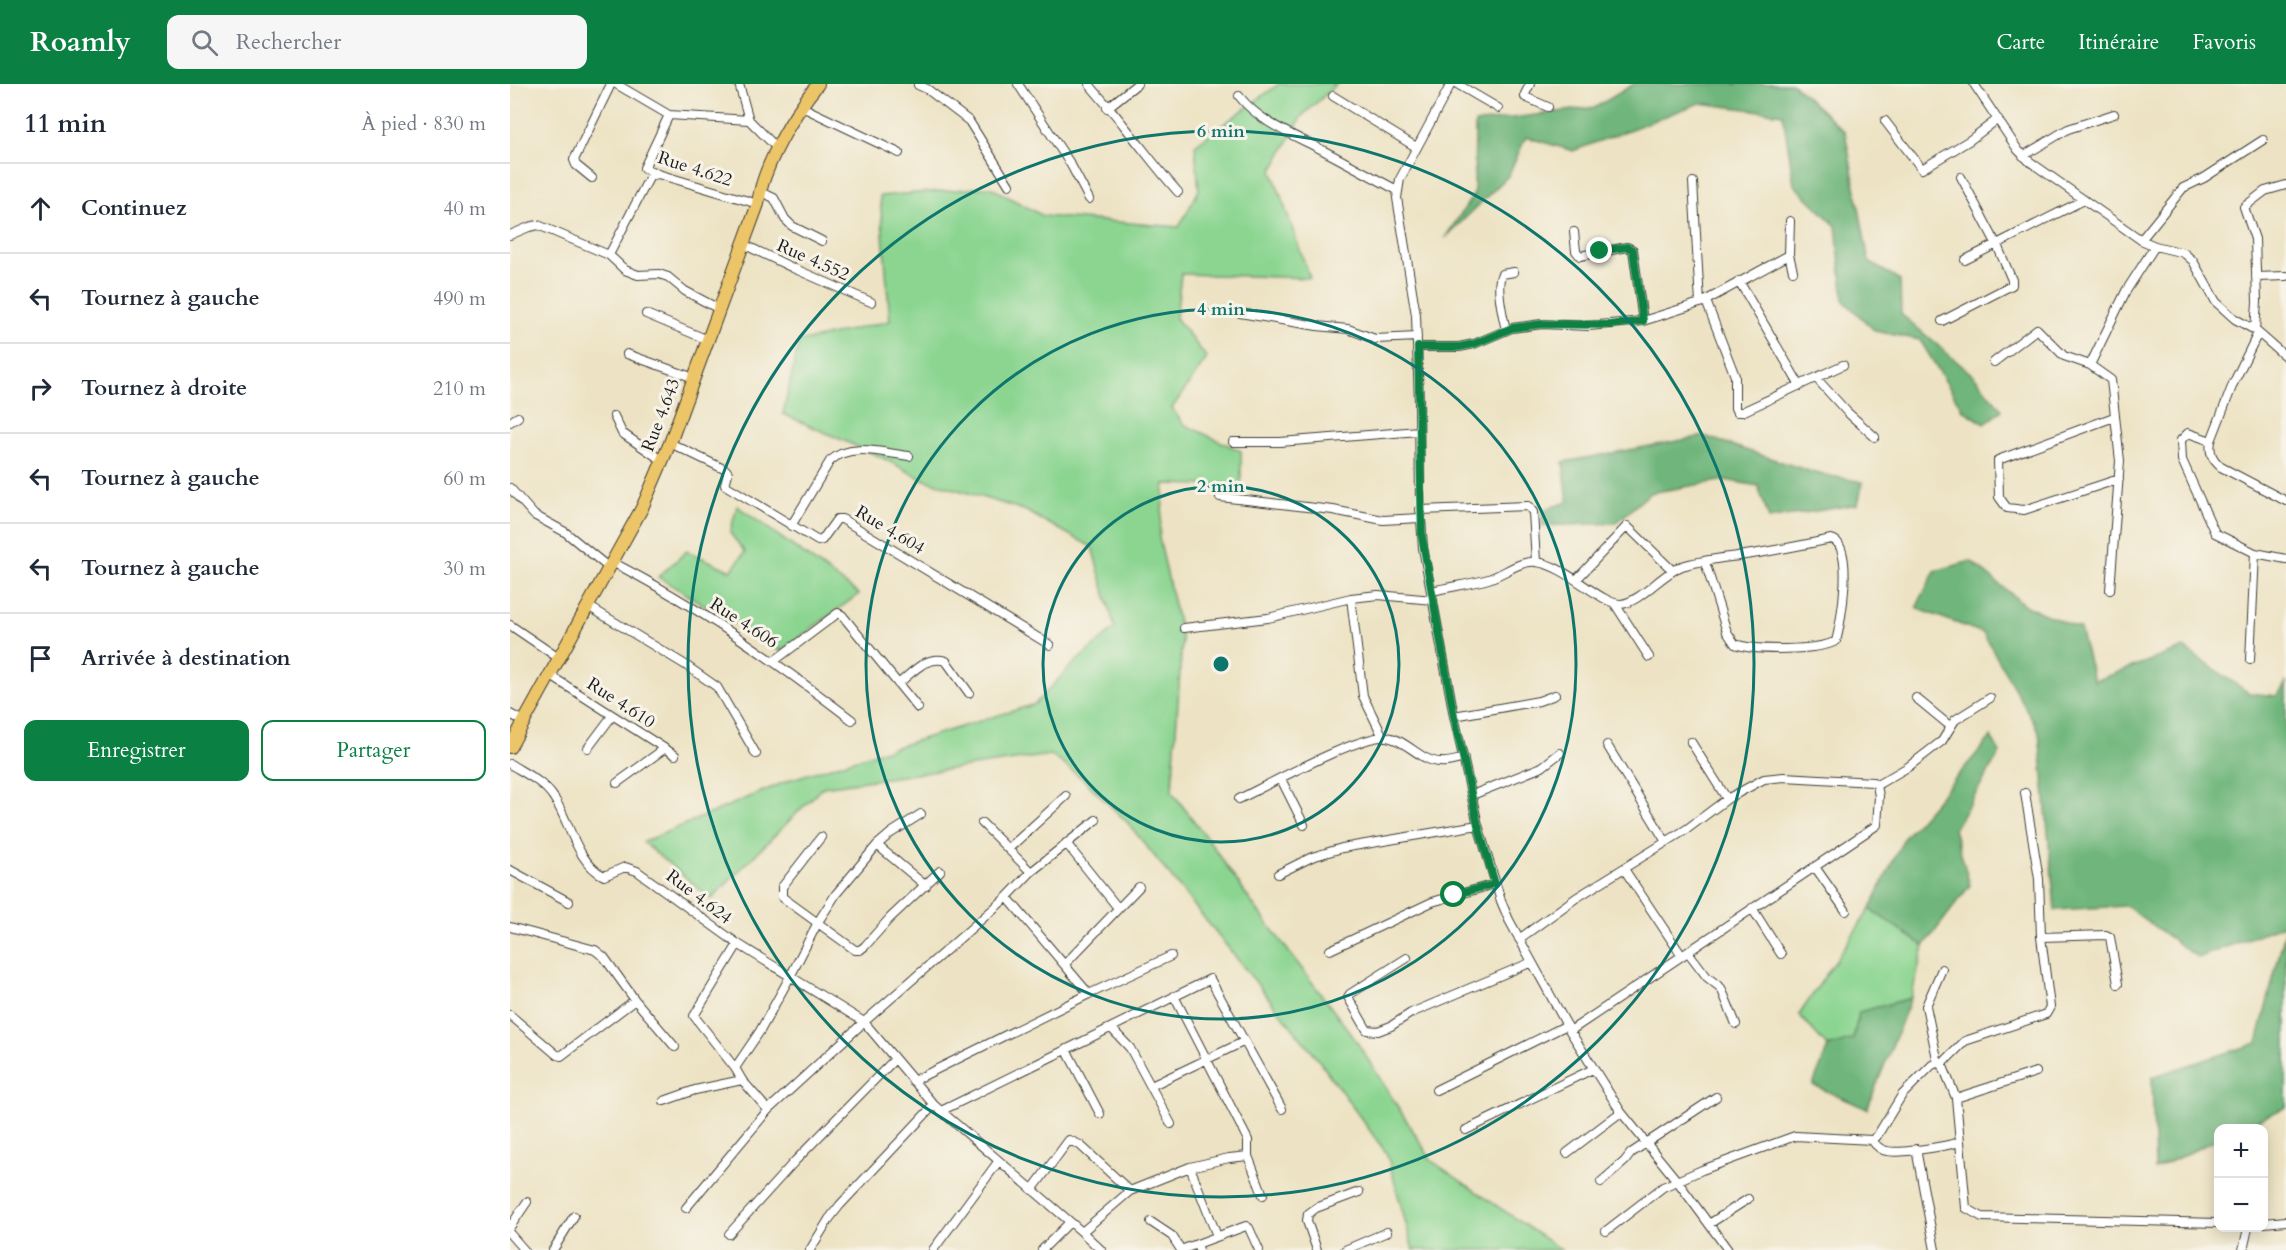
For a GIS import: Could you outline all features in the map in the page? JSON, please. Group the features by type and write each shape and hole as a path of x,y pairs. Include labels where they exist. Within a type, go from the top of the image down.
{"highway":[{"name":"Rue 4.643","path":"510,747 642,508 663,461 694,378 758,204 759,191 777,148 818,84"}],"street":[{"path":"592,178 576,165 574,160 611,84"},
{"path":"616,84 669,115 749,120"},
{"path":"740,84 749,120 777,148"},
{"path":"918,84 969,121 1009,185"},
{"path":"1018,84 1071,165 1089,199"},
{"path":"1089,84 1107,108 1125,126 1150,161 1178,192"},
{"path":"1107,108 1137,84"},
{"path":"1451,84 1400,179 1397,206 1413,293 1418,347 1422,537 1454,716 1478,825 1501,902 1568,1028 1621,1112 1678,1182 1728,1250"},
{"path":"1457,84 1498,108"},
{"path":"1530,84 1525,97 1548,107"},
{"path":"1974,84 2023,156 2141,240 2184,253 2193,261 2216,302 2286,357"},
{"path":"1239,96 1252,110 1293,137 1325,151 1397,190"},
{"path":"1333,96 1416,147"},
{"path":"802,107 899,153"},
{"path":"2023,156 2068,129 2114,114"},
{"name":"Rue 4.622","path":"669,115 644,168 758,204"},
{"path":"1885,122 1922,169 1970,140 1998,119"},
{"path":"2141,240 2183,188 2204,178 2263,140"},
{"path":"609,255 650,176 658,174"},
{"path":"1942,321 2012,285 1997,245 1961,177"},
{"path":"1693,182 1703,302 1735,376 1737,412 1742,412 1817,379 1843,365"},
{"path":"2286,185 2265,191 2244,207 2255,239 2257,332 2233,384 2211,441 2211,456 2221,467 2286,501"},
{"path":"759,191 774,198 785,219 792,226 822,241"},
{"path":"1965,260 2084,200"},
{"path":"1790,221 1789,255 1793,271"},
{"path":"510,235 538,225 609,255 625,270 638,275 659,274 668,277 685,291 719,309"},
{"path":"1574,231 1576,251 1580,256 1627,247 1633,250 1643,321"},
{"name":"Rue 4.552","path":"743,244 871,302"},
{"path":"2090,365 2126,291 2155,246"},
{"path":"1418,347 1459,347 1474,344 1506,330 1542,324 1610,325 1643,321 1703,302 1789,255"},
{"path":"1506,330 1499,278 1502,274 1514,272"},
{"path":"2256,277 2286,276"},
{"path":"1739,281 1800,386"},
{"path":"1240,313 1348,329 1371,338 1417,337"},
{"path":"646,314 708,340"},
{"path":"1994,362 2037,329 2064,356 2090,365 2112,380 2119,479 2110,590"},
{"path":"627,354 694,378"},
{"path":"1817,379 1847,412 1875,437"},
{"path":"614,416 622,433 663,461"},
{"path":"510,422 518,417"},
{"path":"2114,417 1998,460 2000,497 2007,508 2024,510 2119,479"},
{"path":"1233,442 1280,442 1419,431"},
{"path":"2211,441 2193,434 2183,435 2180,447 2182,460 2215,532 2254,553 2286,559"},
{"name":"Rue 4.604","path":"670,443 726,470 728,473 724,485 818,541 822,540 837,519 842,519 1050,645"},
{"path":"791,526 830,461 838,454 849,450 909,456"},
{"name":"Rue 4.606","path":"510,488 534,515 565,532 610,564 663,588 774,661 852,720"},
{"path":"1220,497 1333,510 1383,520 1420,514 1528,506 1533,512 1536,561"},
{"path":"1577,579 1627,526 1630,526 1672,570"},
{"path":"1432,591 1486,580 1519,565 1536,561 1563,571 1608,602 1624,604 1672,570 1705,562 1831,539 1836,540 1844,558 1845,582 1836,641 1828,645 1794,648 1755,648 1735,644 1727,632 1705,562"},
{"path":"2250,660 2254,553"},
{"path":"1184,628 1268,618 1352,598 1378,596 1433,600"},
{"path":"1352,598 1363,696 1383,737"},
{"path":"1615,604 1649,657"},
{"path":"588,606 684,664 717,687 756,754"},
{"path":"774,661 838,613 918,708"},
{"path":"510,625 560,659"},
{"path":"898,684 929,660 937,658 946,660 969,693"},
{"name":"Rue 4.610","path":"551,676 675,755"},
{"path":"1454,716 1539,701 1555,695"},
{"path":"1916,698 1950,726"},
{"path":"1878,785 1908,767 1942,741 1954,720 1990,698"},
{"path":"510,714 523,721"},
{"path":"588,748 612,716"},
{"path":"1239,800 1367,739 1383,737 1402,742 1438,762 1464,758"},
{"path":"1691,742 1727,799"},
{"path":"1607,745 1666,842"},
{"path":"617,783 664,749"},
{"path":"1472,795 1542,767 1560,753"},
{"name":"Rue 4.624","path":"510,764 539,782 554,797 584,858 597,872 604,876 625,867 637,871 738,944 694,1016 742,1080 768,1110"},
{"path":"1436,1090 1568,1028 1685,954 1876,825 1880,796 1878,785 1873,782 1773,777 1757,782 1727,799 1666,842 1576,898 1519,939"},
{"path":"1281,778 1304,825"},
{"path":"1606,1231 1663,1187 1702,1170 1795,1137 1872,1140 1902,1095 1932,1065 1940,1063 1965,1041 2046,1014 2050,1007 2041,937 2039,879 2025,793"},
{"path":"1008,849 1066,796"},
{"path":"735,1068 760,1031 818,922 836,894 878,845 891,833 921,814"},
{"path":"686,1208 768,1110 864,1022 1007,897 1031,872 1096,820"},
{"path":"982,823 1031,872"},
{"path":"1278,874 1312,857 1342,848 1478,825"},
{"path":"820,837 782,887 782,897 850,948 860,950 940,871"},
{"path":"1066,843 1118,908"},
{"path":"878,845 926,886"},
{"path":"1815,867 1846,911"},
{"path":"1624,869 1685,954 1721,988 1736,1024"},
{"path":"510,870 569,902"},
{"path":"1330,950 1432,902 1495,884"},
{"path":"1065,963 1139,887"},
{"path":"1007,897 1089,994"},
{"path":"1752,908 1781,954"},
{"path":"510,927 595,950 604,957 635,1000 675,1047"},
{"path":"2041,937 2106,935 2112,941 2118,984"},
{"path":"738,944 864,1022 937,1108 1100,1250"},
{"path":"913,1081 1171,956"},
{"path":"1407,958 1348,997 1367,1029 1378,1031 1391,1026 1412,1013 1532,962"},
{"path":"1942,969 1926,1006 1940,1063 1956,1098 1966,1208 1982,1217 2214,1223"},
{"path":"810,1250 828,1219 840,1205 937,1108 1112,1029 1207,980 1212,981 1243,1042 1282,1109"},
{"path":"1174,996 1248,1140 1248,1156 1263,1195"},
{"path":"510,1015 561,1056 635,1000"},
{"path":"1112,1029 1130,1048 1171,1124"},
{"path":"1151,1086 1243,1042"},
{"path":"1066,1048 1100,1114"},
{"path":"729,1234 795,1161 894,1060"},
{"path":"1466,1130 1593,1069"},
{"path":"1956,1098 2036,1072"},
{"path":"664,1101 695,1090 742,1080"},
{"path":"1601,1182 1631,1153 1716,1097"},
{"path":"1567,1153 1621,1112"},
{"path":"1032,1190 1069,1140 1080,1145 1130,1191"},
{"path":"1872,1140 1878,1148 1889,1152 1945,1147 1960,1142"},
{"path":"1916,1149 1935,1250"},
{"path":"1082,1232 1130,1191 1190,1167 1248,1156"},
{"path":"933,1250 998,1161"},
{"path":"1190,1167 1216,1236"},
{"path":"1317,1250 1307,1221 1308,1214 1316,1208 1359,1192"},
{"path":"1709,1224 1748,1199"},
{"path":"510,1227 527,1203"},
{"path":"553,1250 574,1216"},
{"path":"2268,1223 2286,1221"},
{"path":"1042,1250 1070,1222"},
{"path":"1151,1222 1172,1236 1181,1250 1198,1247 1216,1236 1246,1226 1259,1250"},
{"path":"1345,1250 1358,1247 1387,1232"},
{"path":"2243,1250 2247,1232"},
{"path":"510,1234 524,1250"}],"green space":[{"path":"1279,84 1337,84 1302,116 1272,171 1310,278 1181,274 1176,318 1207,358 1172,408 1183,424 1241,451 1241,486 1165,484 1159,538 1182,640 1172,792 1355,1039 1432,1161 1561,1250 1413,1250 1387,1154 1320,1062 1127,822 1083,779 1051,755 823,787 711,899 643,842 792,779 1035,704 1071,666 1115,628 1092,547 1024,510 922,479 883,458 783,414 799,342 890,321 880,196 990,187 1043,216 1179,227 1199,190 1195,145"},
{"path":"1634,84 1793,84 1845,132 1869,262 1900,280 1901,314 1975,377 2002,410 1985,424 1963,410 1920,340 1875,331 1844,301 1836,226 1794,185 1783,114 1700,103 1573,151 1526,137 1508,176 1445,238 1474,194 1475,123 1596,107"},
{"path":"1704,436 1815,473 1863,482 1858,504 1769,519 1758,486 1725,480 1650,493 1616,523 1542,526 1542,510 1568,502 1563,462"},
{"path":"737,506 859,594 780,651 658,577 687,551 731,571 745,552 730,533"},
{"path":"1971,561 2026,606 2080,629 2094,681 2184,648 2249,693 2277,696 2286,683 2286,924 2198,958 2126,906 2055,910 2039,732 1983,633 1916,608 1935,571"},
{"path":"1991,737 2000,753 1954,829 1970,885 1924,946 1870,909 1904,838"},
{"path":"1870,909 1924,946 1911,998 1859,1012 1853,1040 1828,1047 1799,1015"},
{"path":"2286,928 2286,1107 2250,1124 2214,1124 2214,1141 2155,1169 2152,1077 2257,1043"},
{"path":"1911,998 1867,1109 1813,1085 1828,1047 1853,1039 1859,1012"}],"route":[{"path":"1454,895 1495,884 1478,825 1454,716 1422,537 1418,347 1459,347 1474,344 1512,328 1542,324 1588,326 1643,321 1633,250 1627,247 1600,251"}]}
